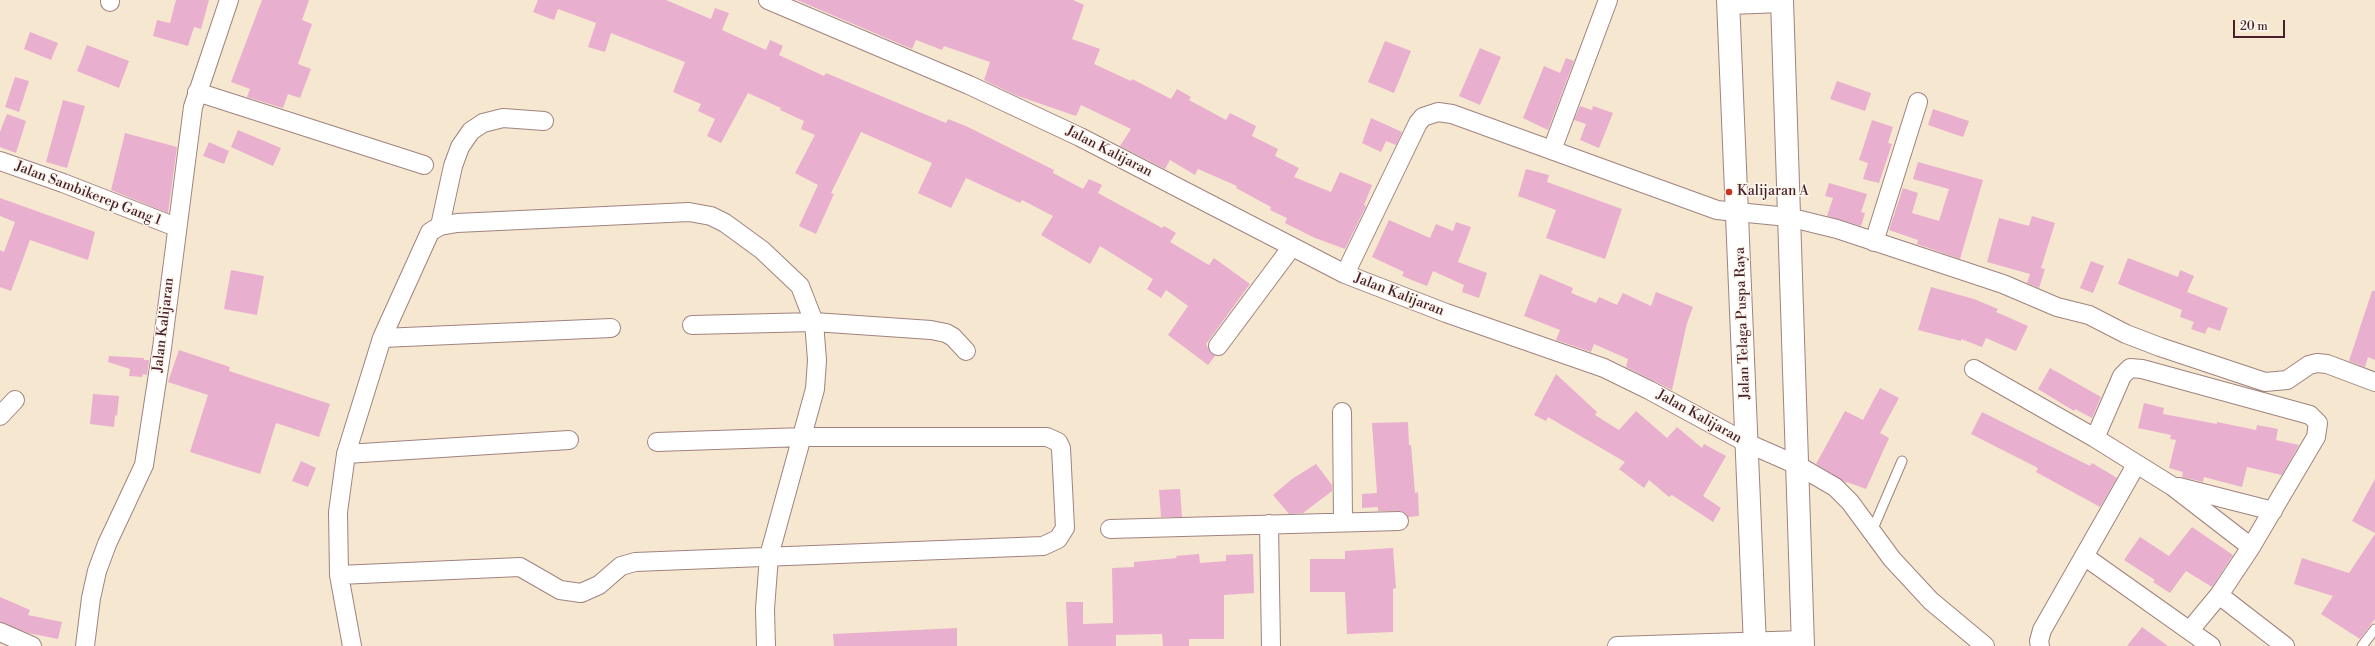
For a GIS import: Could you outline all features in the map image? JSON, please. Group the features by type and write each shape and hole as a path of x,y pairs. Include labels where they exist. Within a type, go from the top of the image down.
{"main road":[{"path":"1729,2 1782,1 1803,643"},
{"name":"Jalan Telaga Puspa Raya","path":"1729,2 1755,643"}],"street":[{"name":"Jalan Kalijaran","path":"85,646 91,598 97,571 107,544 144,465 162,348 187,145 197,92 229,0"},
{"name":"Jalan Kalijaran","path":"768,0 969,85 1080,137 1291,248 1345,274 1446,313 1604,368 1649,390 1747,443 1797,466 1835,487 1850,502 1892,559 1931,601 1985,646"},
{"path":"1552,150 1608,0"},
{"path":"197,92 424,165"},
{"path":"1874,242 1918,102"},
{"path":"1345,274 1423,117 1438,112 1452,114 1689,202 1717,210 1788,217 1837,229 2003,284 2057,307 2089,315 2126,334 2160,347 2265,382 2287,380 2309,365 2317,363 2327,364 2375,382"},
{"path":"440,226 453,166 460,147 471,131 483,123 502,118 544,121"},
{"name":"Jalan Sambikerep Gang 1","path":"0,161 63,183 176,227"},
{"path":"352,646 339,575 338,512 346,454 382,338 430,232 440,226 457,223 689,212 710,216 725,223 762,250 800,286 814,322 817,360 815,389 769,556 765,610 766,646"},
{"path":"1218,346 1291,248"},
{"path":"692,325 814,322 939,331 953,337 966,351"},
{"path":"382,338 611,328"},
{"path":"2095,438 2122,376 2130,368 2142,369 2310,415 2318,423 2316,437 2273,511 2219,595 2190,630"},
{"path":"1974,369 2095,438 2136,465 2172,486 2251,546"},
{"path":"0,416 15,400"},
{"path":"1342,412 1343,521"},
{"path":"339,575 520,567 560,590 581,593 599,585 622,566 635,562 1043,546 1058,539 1065,528 1062,457 1058,442 1053,439 1040,437 803,437 657,442"},
{"path":"346,454 569,440"},
{"path":"2040,646 2039,641 2042,630 2136,465"},
{"path":"2172,486 2273,511"},
{"path":"1110,529 1343,521 1399,521"},
{"path":"1269,524 1271,646"},
{"path":"2084,556 2211,646"},
{"path":"2219,595 2285,646"},
{"path":"0,632 32,646"},
{"path":"1617,646 1803,643"}],"lane":[{"path":"1872,532 1902,461"},
{"path":"2362,646 2375,628"}],"building":[{"path":"176,0 209,0 201,29 194,27 188,46 153,36 157,20 170,23"},
{"path":"262,0 309,0 302,20 312,24 298,64 311,69 300,98 288,94 283,108 247,97 250,89 231,82"},
{"path":"538,0 666,0 711,19 715,8 729,13 722,30 766,50 770,40 783,46 779,55 824,76 826,73 946,123 948,119 968,127 1054,170 1053,173 1083,189 1089,179 1102,185 1098,193 1162,228 1164,226 1176,233 1170,242 1209,265 1214,258 1250,284 1206,344 1215,356 1208,365 1168,335 1188,306 1166,290 1161,298 1147,289 1153,279 1100,246 1090,264 1041,235 1053,216 1022,200 1020,203 966,178 951,208 918,193 932,163 861,132 831,193 834,194 816,234 799,226 818,185 795,173 815,135 801,129 804,121 780,110 781,108 748,93 721,143 707,136 715,119 698,111 701,104 673,92 685,62 611,33 605,52 588,47 596,23 558,9 554,20 533,12"},
{"path":"797,0 1073,0 1084,5 1072,39 1100,49 1094,64 1131,81 1132,79 1171,99 1177,89 1191,97 1189,100 1226,120 1230,113 1256,126 1252,136 1278,149 1275,156 1299,168 1294,177 1331,192 1340,172 1372,185 1364,205 1366,206 1345,249 1315,238 1285,223 1287,218 1270,210 1271,207 1236,188 1237,186 1198,169 1195,175 1170,160 1165,169 1120,146 1131,129 1081,105 1076,116 1015,95 984,80 990,62 944,46 942,50 916,40 912,49"},
{"path":"30,32 58,43 51,60 24,49"},
{"path":"1385,41 1411,51 1394,93 1368,82"},
{"path":"87,45 129,61 119,88 77,71"},
{"path":"1480,48 1501,57 1480,105 1459,96"},
{"path":"1566,58 1574,61 1548,130 1523,118 1544,66 1560,73"},
{"path":"15,77 29,81 19,112 5,107"},
{"path":"1837,81 1871,93 1865,111 1830,99"},
{"path":"63,100 85,106 67,168 46,162"},
{"path":"1580,106 1592,110 1593,106 1613,113 1599,148 1580,140 1586,124 1574,120"},
{"path":"1933,109 1969,121 1963,137 1928,125"},
{"path":"7,114 26,121 16,153 0,147 0,132"},
{"path":"1371,118 1402,132 1396,145 1386,141 1381,152 1362,143"},
{"path":"1872,120 1893,127 1888,143 1892,144 1879,183 1863,179 1868,163 1859,160"},
{"path":"238,130 281,148 273,166 231,147"},
{"path":"125,133 177,147 168,213 111,190"},
{"path":"209,142 229,151 224,164 203,156"},
{"path":"1918,162 1983,180 1960,259 1917,244 1918,240 1889,230 1903,188 1918,193 1912,213 1939,221 1949,189 1913,179"},
{"path":"1526,169 1549,175 1547,182 1622,209 1605,259 1546,238 1556,210 1518,196"},
{"path":"1829,183 1867,194 1861,212 1865,213 1861,226 1827,216 1833,198 1825,196"},
{"path":"0,198 95,232 88,260 30,240 11,291 0,287 0,250 4,252 15,222 0,216"},
{"path":"2032,216 2055,223 2041,268 2045,269 2039,288 2027,283 2030,274 1987,262 1999,218 2029,226"},
{"path":"1389,220 1430,238 1436,224 1453,231 1456,222 1471,227 1458,262 1487,273 1479,298 1462,292 1464,285 1433,271 1427,286 1402,276 1404,272 1372,257"},
{"path":"2128,258 2178,277 2180,270 2194,276 2187,292 2228,308 2220,331 2208,327 2205,334 2191,329 2194,322 2180,317 2182,310 2118,284"},
{"path":"2091,261 2104,266 2093,293 2080,288"},
{"path":"231,270 264,276 257,315 224,309"},
{"path":"1540,274 1573,288 1571,293 1596,303 1599,297 1617,305 1623,293 1651,306 1656,292 1693,307 1687,323 1672,390 1626,367 1628,359 1594,344 1591,352 1556,340 1560,330 1524,316"},
{"path":"1931,287 1974,299 1998,309 1996,312 2028,326 2016,351 1986,338 1982,347 1961,339 1961,341 1918,330"},
{"path":"2372,291 2375,291 2375,360 2368,357 2365,367 2349,361"},
{"path":"179,350 230,367 229,371 330,404 319,437 276,423 260,474 190,452 208,395 168,382"},
{"path":"109,356 144,358 144,360 149,360 147,375 143,374 142,377 129,376 130,369 108,362"},
{"path":"2050,368 2101,397 2092,418 2075,409 2074,411 2038,389"},
{"path":"1556,374 1597,412 1595,415 1619,430 1636,411 1667,438 1677,427 1702,448 1704,444 1726,456 1703,496 1721,508 1713,522 1672,495 1669,497 1649,480 1644,488 1619,469 1625,462 1548,417 1546,421 1534,415"},
{"path":"1880,388 1899,398 1880,433 1889,438 1866,489 1847,482 1846,483 1816,464 1845,411 1863,420"},
{"path":"93,394 119,396 117,416 115,415 114,427 90,424"},
{"path":"2144,403 2164,408 2163,414 2217,424 2217,422 2256,430 2257,425 2278,429 2276,440 2299,445 2282,475 2247,467 2242,487 2204,477 2203,482 2182,477 2183,472 2169,468 2176,440 2170,439 2171,435 2138,428"},
{"path":"1982,412 2090,466 2092,463 2117,478 2100,507 2036,472 2038,468 1971,434"},
{"path":"1408,422 1409,445 1411,445 1415,493 1418,492 1419,516 1408,517 1404,512 1399,511 1378,511 1378,507 1362,508 1362,494 1377,493 1372,423"},
{"path":"301,461 316,468 308,487 292,481"},
{"path":"1316,464 1332,485 1332,491 1303,513 1289,514 1273,495 1292,479"},
{"path":"2375,479 2375,533 2352,521"},
{"path":"1180,489 1182,517 1161,517 1159,490"},
{"path":"2192,527 2233,555 2212,587 2186,571 2170,593 2153,582 2155,580 2124,560 2140,537 2169,556"},
{"path":"2375,534 2375,619 2360,639 2321,614 2333,596 2294,584 2302,558 2349,573"},
{"path":"1393,548 1396,588 1393,589 1393,632 1347,634 1345,592 1310,592 1310,559 1345,559 1345,551"},
{"path":"1199,554 1200,563 1226,561 1226,555 1253,554 1254,593 1224,595 1224,639 1189,639 1189,646 1163,646 1162,634 1116,635 1116,646 1068,646 1066,602 1083,602 1083,624 1113,623 1112,568 1134,567 1134,562 1177,558 1176,556"},
{"path":"0,597 30,610 28,615 62,622 58,639 28,633 0,622"},
{"path":"2142,627 2168,646 2127,646"},
{"path":"957,628 957,646 834,646 833,634"}],"place":[{"name":"Kalijaran A","path":"1729,192"}]}
